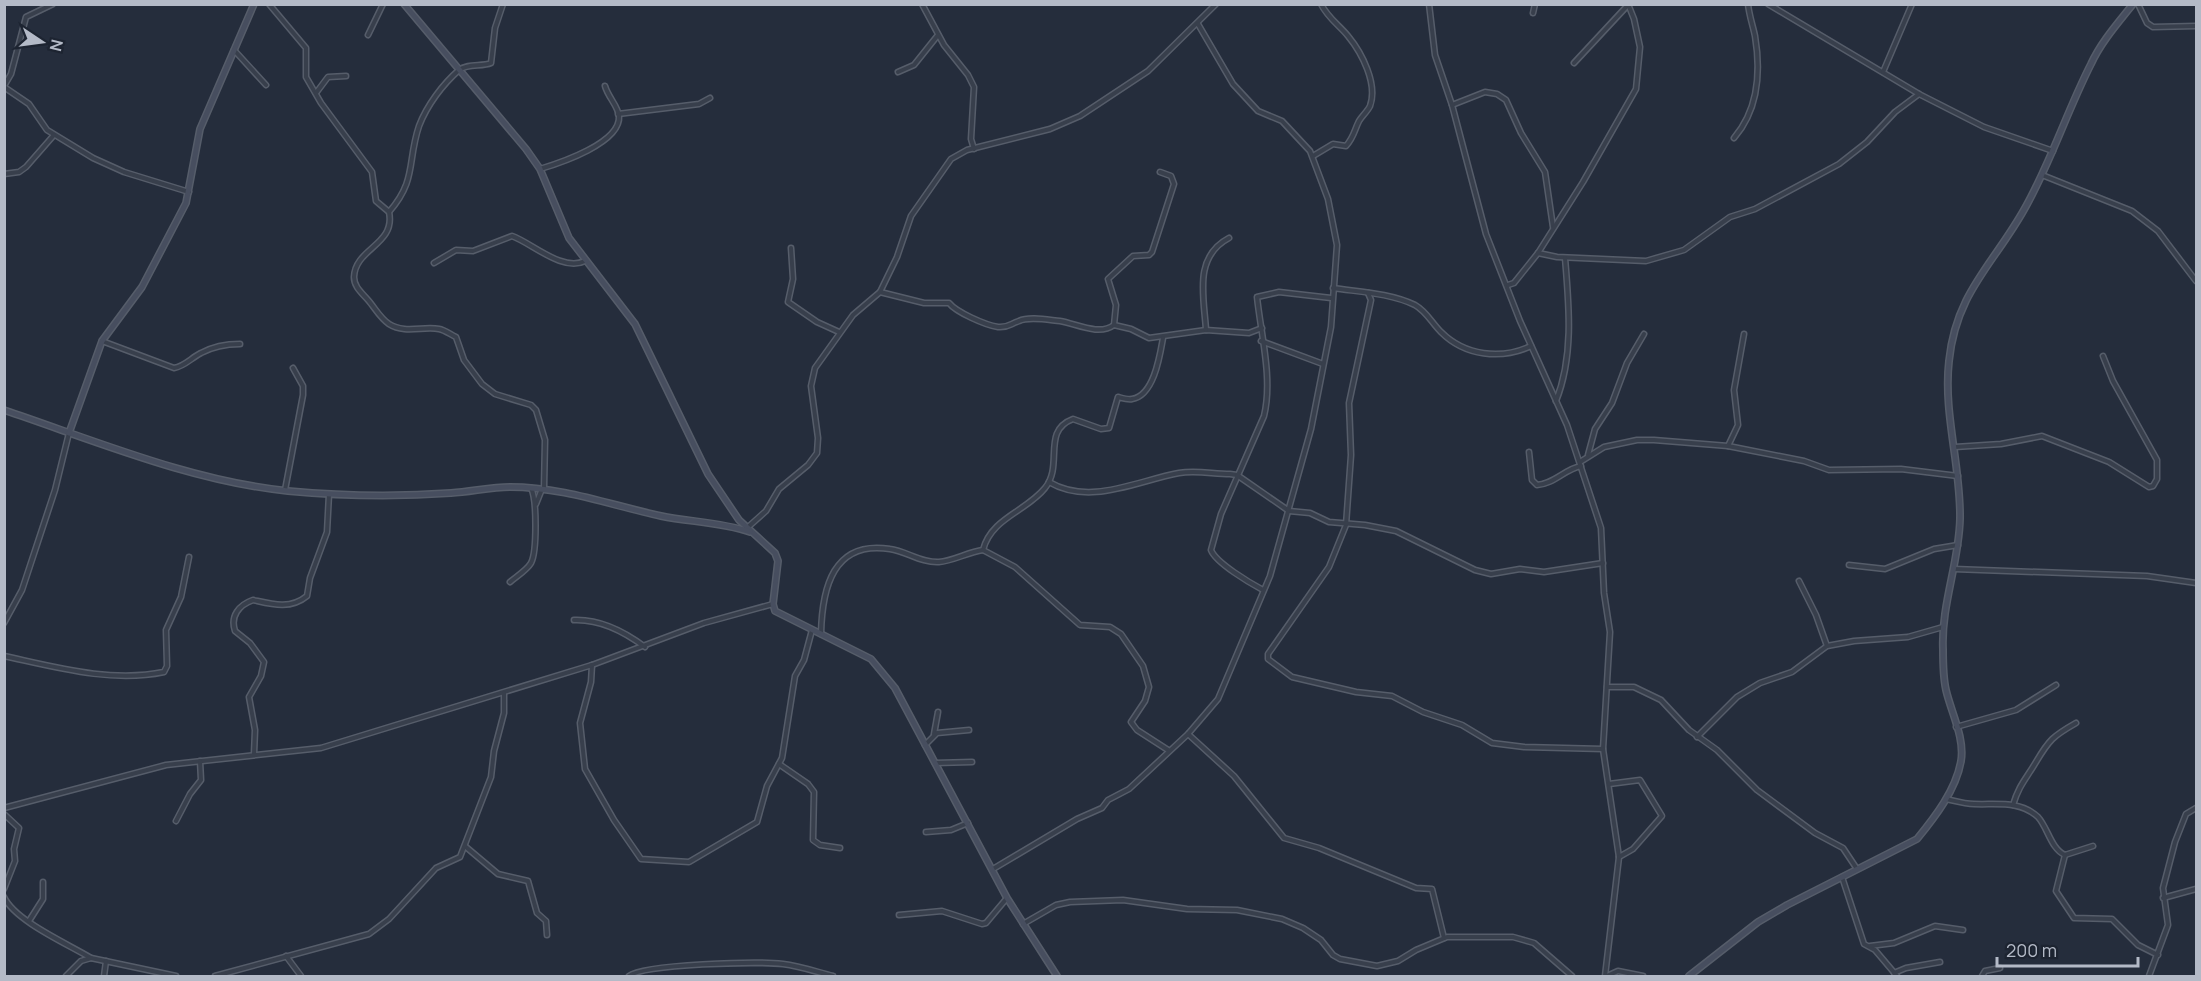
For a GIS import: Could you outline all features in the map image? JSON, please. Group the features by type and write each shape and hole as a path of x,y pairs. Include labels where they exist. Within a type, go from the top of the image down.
{"street":[{"path":"53,4 26,17 11,74 4,86 29,104 54,135 108,166 189,192"},
{"path":"5,622 22,590 55,490 69,433 102,341 142,287 189,192 193,158 200,129 254,4"},
{"path":"269,4 306,48 305,72 316,93 372,172 376,201 388,212 390,228 382,241 357,266 354,277 357,288 381,317 392,326 417,331 440,329 456,338 464,360 482,384 495,394 531,405 536,410 545,440 543,488 535,505"},
{"path":"368,35 383,4"},
{"path":"404,4 514,134 540,170 569,238 635,324 708,474 739,520 769,545 778,561 773,604 776,611 782,616 859,652 880,668 895,688 1007,898 1057,976"},
{"path":"388,212 399,200 409,181 415,144 428,108 459,70 491,63 495,28 503,4"},
{"path":"922,4 938,35 974,87 971,139 974,149"},
{"path":"747,528 766,512 779,489 808,465 817,453 812,378 839,332 853,315 880,292 897,257 911,216 951,159 974,149 1035,134 1080,116 1131,84 1198,24 1216,4"},
{"path":"1313,156 1333,144 1346,146 1356,134 1359,122 1371,100 1369,79 1362,58 1348,36 1332,21 1321,4"},
{"path":"1429,4 1435,55 1452,105 1486,234 1581,464 1601,528 1610,632 1603,750 1619,857 1606,976 1618,971 1643,976"},
{"path":"1533,13 1535,4"},
{"path":"1734,138 1743,128 1756,94 1756,48 1748,4"},
{"path":"1768,4 1919,94 1984,126 2053,151"},
{"path":"1883,72 1912,4"},
{"path":"1689,976 1758,922 1917,839 1945,799 1962,760 1961,743 1946,688 1943,627 1958,545 1959,477 1948,388 1949,361 1955,325 1965,298 2024,210 2053,151 2091,62 2133,4"},
{"path":"2138,4 2147,23 2153,27 2196,26"},
{"path":"1508,285 1514,283 1538,253 1583,182 1636,89 1640,47 1634,19 1628,5 1574,63"},
{"path":"993,870 1077,819 1101,808 1108,800 1129,789 1168,750 1188,734 1225,686 1275,564 1311,429 1331,327 1331,298 1337,237 1328,199 1313,156 1281,121 1258,111 1233,84 1198,24"},
{"path":"898,72 914,65 938,35"},
{"path":"234,50 266,85"},
{"path":"316,93 328,77 346,76"},
{"path":"540,170 604,141 616,128 618,114 605,86"},
{"path":"1452,105 1485,92 1497,94 1506,100 1521,133 1545,172 1553,227"},
{"path":"1538,253 1565,258 1646,261 1684,250 1730,217 1762,205 1839,164 1867,142 1895,112 1919,94"},
{"path":"618,114 699,104 710,98"},
{"path":"4,174 19,172 26,167 54,135"},
{"path":"1114,325 1116,305 1108,279 1133,256 1149,255 1152,252 1174,184 1171,176 1160,172"},
{"path":"2042,175 2132,211 2158,231 2196,281"},
{"path":"434,263 456,250 473,251 512,236 544,255 573,263 585,261"},
{"path":"1206,330 1202,286 1205,265 1216,246 1229,238"},
{"path":"791,248 793,279 788,302 818,322 839,332"},
{"path":"1556,401 1565,378 1570,318 1565,258"},
{"path":"1333,288 1401,299 1416,306 1427,315 1450,341 1469,349 1497,355 1531,346"},
{"path":"880,292 924,303 949,303 955,311 998,327 1010,327 1020,320 1061,321 1090,329 1108,329 1114,325 1131,329 1149,338 1163,338 1206,330 1242,333 1262,328"},
{"path":"1263,590 1211,553 1214,536 1267,404 1267,370 1261,341 1262,328 1257,297 1279,292 1331,298"},
{"path":"1368,294 1371,300 1348,413 1351,455 1346,525 1329,567 1268,654 1268,659 1302,681 1356,692 1392,696 1423,712 1462,725 1492,742 1524,747 1603,750"},
{"path":"1529,452 1532,480 1537,485 1553,480 1572,467 1581,464 1588,455 1595,429 1612,403 1627,363 1644,334"},
{"path":"1728,446 1738,425 1735,383 1744,334"},
{"path":"983,550 990,533 1039,494 1049,482 1054,467 1053,441 1059,428 1073,419 1101,429 1109,428 1118,398 1132,399 1141,396 1148,387 1157,365 1163,338"},
{"path":"102,341 174,368 183,366 201,353 220,345 240,344"},
{"path":"1261,341 1323,364"},
{"path":"1955,447 2001,444 2042,436 2109,462 2149,487 2153,486 2157,479 2157,460 2113,381 2103,356"},
{"path":"285,490 303,395 303,386 293,368"},
{"path":"4,410 69,433 197,472 285,490 329,494 413,495 507,487 543,488 754,534"},
{"path":"1588,455 1604,447 1637,440 1728,446 1804,461 1829,470 1901,469 1959,477"},
{"path":"1049,482 1058,487 1088,495 1190,471 1237,476 1289,511 1310,513 1329,522 1365,525 1396,531 1475,570 1491,574 1520,569 1544,572 1603,563"},
{"path":"510,582 528,567 532,558 535,505 531,487"},
{"path":"254,754 255,730 249,697 261,676 264,662 250,644 235,631 233,621 240,608 253,600 274,605 287,604 307,596 310,578 327,532 329,494"},
{"path":"1849,565 1885,569 1928,551 1958,545"},
{"path":"821,634 826,588 830,578 850,553 867,549 891,549 938,562 983,550 1015,567 1080,625 1110,627 1121,634 1143,666 1149,687 1145,702 1131,722 1137,730 1168,750"},
{"path":"4,656 117,675 164,672 167,666 166,630 181,597 189,557"},
{"path":"1953,569 2147,576 2196,583"},
{"path":"1799,580 1816,615 1827,646"},
{"path":"4,808 153,768 254,754 321,748 592,665 704,623 773,604"},
{"path":"574,620 597,622 627,634 645,647"},
{"path":"1697,737 1737,697 1760,684 1792,672 1827,646 1854,641 1908,637 1943,627"},
{"path":"592,665 591,682 580,723 585,769 641,859 689,862 716,844 753,826 759,817 767,786 784,749 795,675 804,660 812,630"},
{"path":"1956,727 2016,710 2056,685"},
{"path":"1607,687 1634,687 1652,695 1672,710 1697,737 1717,750 1766,798 1815,833 1843,848 1857,869"},
{"path":"215,976 358,938 380,927 436,868 460,857 466,847 467,834 491,777 494,751 504,713 504,693"},
{"path":"934,736 938,712"},
{"path":"2013,805 2022,781 2045,744 2056,734 2076,723"},
{"path":"925,745 941,732 969,730"},
{"path":"1188,734 1234,776 1284,838 1319,848 1416,888 1432,889 1444,938"},
{"path":"176,821 190,794 201,780 200,761"},
{"path":"935,764 972,762"},
{"path":"779,764 808,784 814,792 813,840 820,845 840,848"},
{"path":"1609,784 1640,780 1662,816 1633,849 1619,857"},
{"path":"1945,799 1969,804 2013,805 2036,816 2058,851 2065,855 2093,846"},
{"path":"2149,976 2168,925 2163,898 2175,842 2184,818 2188,812 2196,808"},
{"path":"4,814 19,828 14,849 15,861 4,889"},
{"path":"926,832 951,830 968,823"},
{"path":"466,847 498,874 528,881 537,913 546,921 547,935"},
{"path":"2065,855 2056,891 2074,918 2112,919 2138,945 2158,955"},
{"path":"1842,877 1863,942 1876,951 1895,975 1906,968 1940,962"},
{"path":"29,921 43,899 43,882"},
{"path":"2163,898 2196,889"},
{"path":"4,897 13,909 29,921 91,958 176,976"},
{"path":"899,915 942,911 982,924 986,923 1007,898"},
{"path":"1023,924 1056,904 1070,902 1123,900 1187,909 1237,910 1282,919 1321,940 1333,956 1340,959 1377,966 1398,961 1416,950 1456,935 1524,939 1534,943 1572,976"},
{"path":"1870,946 1894,943 1935,926 1963,930"},
{"path":"1876,951 1877,945"},
{"path":"286,956 302,976"},
{"path":"66,976 81,961 91,958"},
{"path":"104,976 106,961"},
{"path":"629,976 644,969 736,963 784,964 833,975"},
{"path":"1982,976 1985,971 2000,968"}]}
